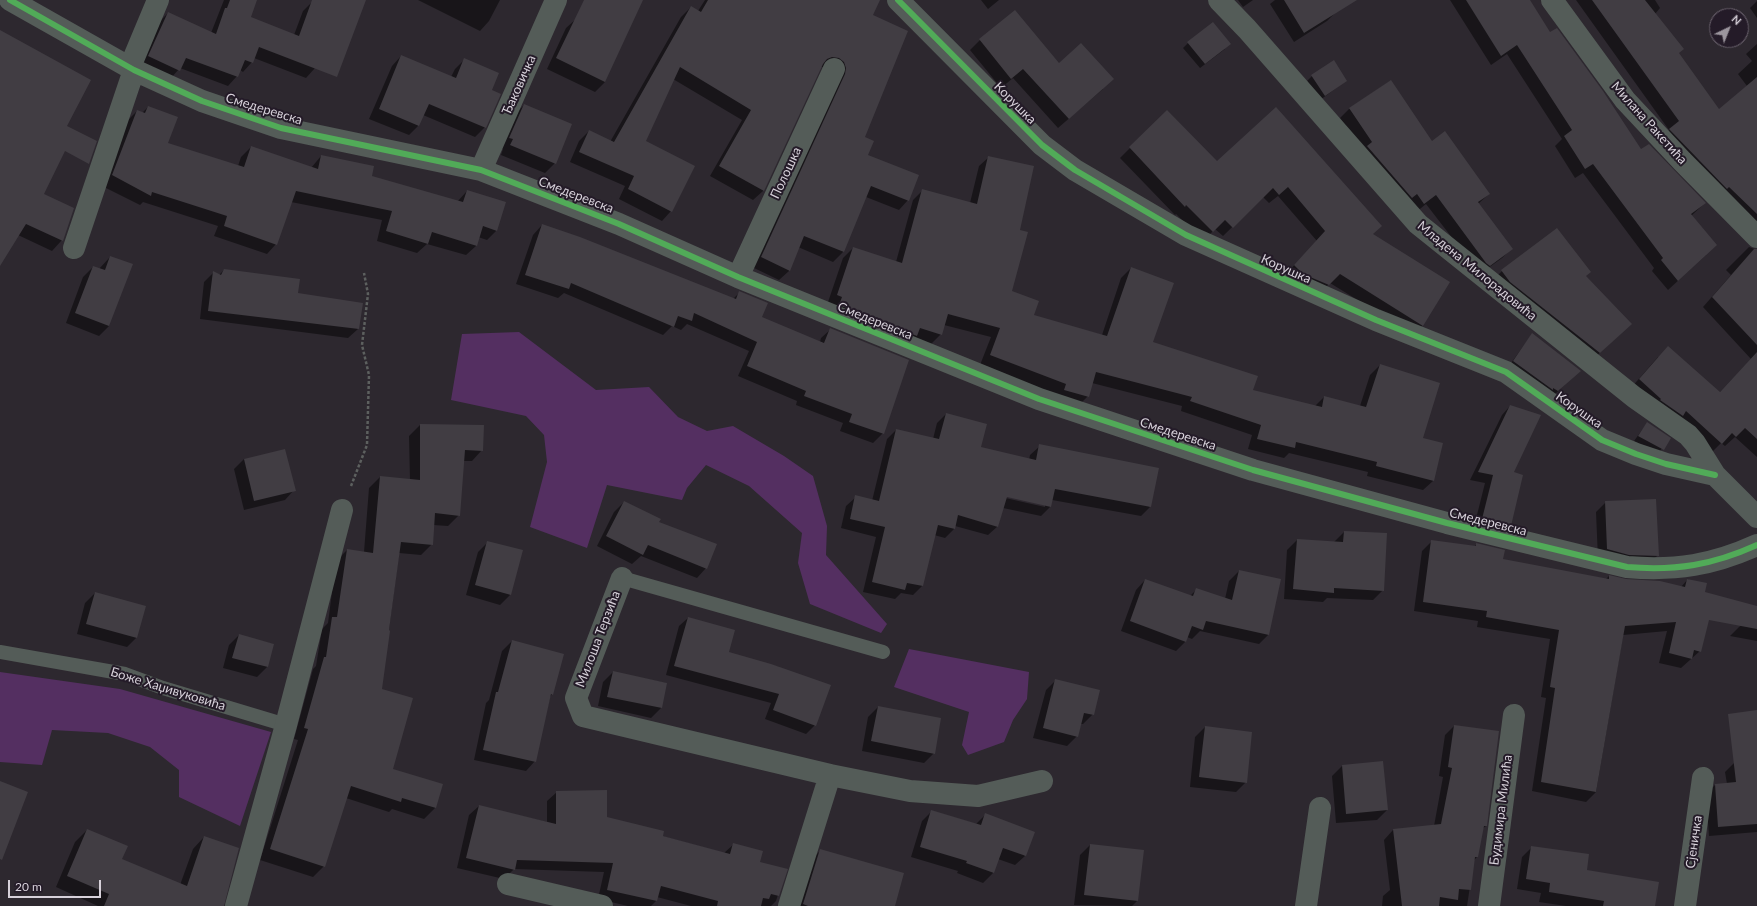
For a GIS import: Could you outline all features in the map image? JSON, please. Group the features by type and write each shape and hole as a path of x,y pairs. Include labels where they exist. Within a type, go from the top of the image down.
{"street":[{"name":"Смедеревска","path":"10,0 132,69 202,101 281,128 481,170 619,224 738,277 1038,399 1253,470 1447,523 1627,567 1655,569 1698,565 1718,561 1757,545"},
{"path":"74,248 132,69 158,0"},
{"name":"Ђаковичка","path":"481,170 556,0"},
{"name":"Корушка","path":"898,0 1042,145 1075,170 1186,235 1376,320 1506,372 1602,440 1666,464 1715,475"},
{"name":"Младена Милорадовића","path":"1219,0 1247,29 1418,224 1634,397 1688,435 1715,475 1757,518"},
{"name":"Милана Ракетића","path":"1552,0 1625,100 1682,161 1757,237"},
{"name":"Полошка","path":"738,277 834,69"},
{"path":"236,906 286,725 342,510"},
{"name":"Милоша Терзића","path":"622,578 576,698 584,716 830,776 910,791 978,796 1042,780"},
{"name":"Будимира Милића","path":"1489,906 1514,714"},
{"path":"789,906 830,776"},
{"name":"Сјеничка","path":"1685,906 1703,778"},
{"path":"1306,906 1320,808"},
{"path":"508,884 602,906"}],"lane":[{"name":"Милоша Терзића","path":"622,578 883,652"},
{"name":"Боже Хаџивуковића","path":"0,652 125,674 163,688 286,725"}],"path":[{"path":"342,510 367,445 369,375 362,345 368,294 364,273"}],"shaded area":[{"path":"519,332 596,390 649,387 678,417 707,431 733,426 784,456 813,476 827,526 826,555 887,624 881,633 810,604 798,563 802,533 749,486 706,465 687,488 682,500 607,485 587,548 530,527 547,462 544,435 526,416 451,400 462,334"},
{"path":"909,649 1029,672 1027,699 1013,720 1004,742 968,755 962,745 969,712 894,687"},
{"path":"0,672 120,689 271,732 240,826 179,797 179,770 150,747 108,733 52,730 42,765 0,762"}],"building":[{"path":"230,0 257,0 251,17 299,36 312,0 366,0 337,77 259,47 253,63 245,60 238,77 186,58 180,71 148,56 168,12 216,34 225,8 227,8"},
{"path":"584,0 643,0 605,82 556,58"},
{"path":"708,0 880,0 873,15 908,31 865,137 874,141 868,155 919,175 909,201 871,186 844,252 804,236 790,271 761,257 845,74 846,68 844,62 839,58 832,57 827,59 823,64 764,191 719,166 751,110 680,67 646,141 695,166 672,212 628,189 634,176 579,152 589,130 614,142 691,6 701,12"},
{"path":"1284,0 1357,0 1304,33"},
{"path":"1466,0 1530,0 1550,32 1557,28 1603,91 1641,149 1649,144 1706,203 1691,214 1717,245 1678,281 1661,260 1663,258 1593,164 1585,169 1564,136 1572,130 1517,45 1501,56"},
{"path":"1592,0 1645,0 1684,49 1679,53 1719,109 1757,77 1757,214 1729,187 1727,189 1669,129 1679,121"},
{"path":"1015,10 1059,63 1081,43 1114,79 1069,119 1023,69 1011,79 979,39"},
{"path":"1213,22 1231,44 1205,64 1187,42"},
{"path":"0,30 91,80 67,126 97,141 89,164 65,151 44,194 74,208 63,241 26,224 0,266"},
{"path":"401,55 456,78 464,58 499,73 492,90 501,94 486,128 429,104 419,126 379,109"},
{"path":"1334,60 1347,81 1325,96 1311,75"},
{"path":"1391,80 1432,141 1445,131 1490,194 1478,202 1513,249 1490,266 1486,263 1436,195 1424,204 1417,194 1412,198 1367,146 1372,142 1349,108"},
{"path":"524,104 572,124 556,164 510,145 513,139 509,138"},
{"path":"148,106 178,117 168,143 244,167 251,146 318,169 321,155 374,166 372,176 463,202 467,190 506,202 497,231 483,226 477,246 432,232 428,244 386,231 392,211 296,191 277,245 224,226 227,216 152,192 151,196 112,175 137,110 145,113"},
{"path":"1276,107 1382,226 1373,234 1450,282 1423,326 1340,274 1329,285 1303,274 1294,265 1325,231 1288,187 1279,195 1273,188 1233,228 1225,220 1213,232 1186,205 1185,207 1129,147 1167,110 1217,161"},
{"path":"988,156 1034,166 1020,230 1028,232 1012,291 1039,301 1034,315 1107,336 1131,267 1174,283 1153,342 1258,376 1253,390 1322,407 1324,396 1366,407 1380,364 1440,383 1423,438 1443,443 1434,481 1376,466 1377,462 1296,442 1295,448 1257,439 1261,425 1190,401 1192,397 1096,372 1089,397 1064,390 1066,384 990,355 1000,328 948,314 942,335 920,328 917,336 839,305 842,297 837,295 853,247 902,263 922,189 977,204"},
{"path":"542,224 580,237 736,299 739,291 768,303 762,317 824,343 830,328 909,360 884,434 849,422 852,414 804,396 806,391 747,366 757,342 694,313 692,321 678,316 674,327 571,283 569,289 525,275"},
{"path":"1557,228 1591,272 1586,276 1632,324 1600,353 1510,282 1501,270"},
{"path":"1754,249 1757,249 1757,345 1712,297"},
{"path":"110,256 133,264 109,326 75,313 93,266 105,270"},
{"path":"224,269 300,279 298,293 363,303 359,329 208,311 213,271 221,275"},
{"path":"1532,333 1581,371 1558,391 1553,388 1553,390 1513,361"},
{"path":"1668,346 1720,392 1757,352 1757,439 1745,428 1736,437 1732,433 1722,444 1686,411 1683,416 1660,400 1661,399 1639,379"},
{"path":"1510,405 1541,415 1514,472 1523,475 1511,526 1482,519 1493,475 1478,472"},
{"path":"946,413 987,424 981,447 1036,460 1039,444 1159,468 1151,507 1055,489 1051,507 1007,497 998,527 958,515 955,529 938,525 923,586 907,583 905,590 872,582 885,527 850,519 855,495 879,501 896,429 939,439"},
{"path":"1647,422 1671,438 1664,450 1638,436"},
{"path":"420,424 484,425 483,451 465,450 460,516 435,513 433,545 401,542 382,689 413,698 393,769 443,784 436,808 402,798 401,802 351,786 325,867 270,849 308,729 304,728 324,657 326,657 332,617 337,617 347,549 373,553 380,476 420,480"},
{"path":"285,449 296,491 254,501 244,459"},
{"path":"1656,499 1659,556 1629,555 1607,549 1605,501"},
{"path":"624,501 661,519 659,522 717,544 707,569 648,545 643,555 606,536"},
{"path":"1344,531 1387,533 1384,591 1334,588 1334,593 1293,589 1297,539 1343,542"},
{"path":"1431,540 1476,546 1476,543 1505,550 1503,559 1609,579 1609,575 1626,579 1660,581 1685,587 1687,579 1707,583 1705,592 1757,606 1757,629 1709,620 1701,652 1694,650 1692,659 1669,653 1676,622 1625,626 1596,792 1541,782 1555,688 1550,687 1559,630 1486,617 1487,611 1423,602"},
{"path":"487,541 523,550 511,595 475,585"},
{"path":"1239,570 1281,579 1269,635 1206,621 1203,630 1192,626 1186,642 1130,621 1145,579 1193,596 1196,588 1232,600"},
{"path":"95,592 146,606 137,638 86,624"},
{"path":"688,617 735,630 729,652 771,664 831,685 816,726 773,710 779,694 674,666"},
{"path":"239,634 274,644 268,667 232,658"},
{"path":"512,640 564,654 553,695 551,694 536,762 483,750 496,692 498,692"},
{"path":"613,671 667,683 662,708 607,697"},
{"path":"1055,679 1100,690 1094,715 1084,713 1078,737 1043,728"},
{"path":"878,706 941,718 935,754 871,741"},
{"path":"1757,710 1757,824 1718,827 1715,784 1736,782 1728,714"},
{"path":"1454,725 1499,731 1487,826 1484,826 1478,857 1475,857 1471,890 1459,889 1458,900 1440,897 1439,906 1402,906 1393,829 1441,824 1452,768 1448,767"},
{"path":"1205,726 1252,732 1247,783 1199,777"},
{"path":"1383,761 1388,810 1346,814 1342,765"},
{"path":"0,781 28,792 2,860 0,859"},
{"path":"607,790 607,817 664,831 663,836 730,854 733,843 763,851 760,862 788,869 779,896 771,894 769,899 763,898 761,906 717,906 718,901 661,886 657,901 607,890 613,863 517,860 515,870 466,858 479,805 556,824 556,791"},
{"path":"931,810 981,825 985,813 1035,832 1026,856 1003,848 994,873 966,863 967,861 920,847"},
{"path":"87,829 128,846 122,859 187,886 204,836 239,848 224,906 104,906 109,894 67,876"},
{"path":"1090,844 1144,850 1138,901 1084,895"},
{"path":"1531,846 1589,854 1587,870 1659,882 1655,906 1603,906 1604,901 1549,892 1550,883 1526,879"},
{"path":"820,849 904,873 895,906 808,906 803,904"}],"cycle path":[{"path":"10,0 134,70 202,101 281,128 481,170 619,224 738,277 1039,399 1253,470 1447,523 1627,567 1662,568 1694,565 1741,552 1757,545"},
{"path":"898,0 1042,145 1075,170 1186,235 1376,320 1506,372 1602,440 1666,464 1715,475"}]}
